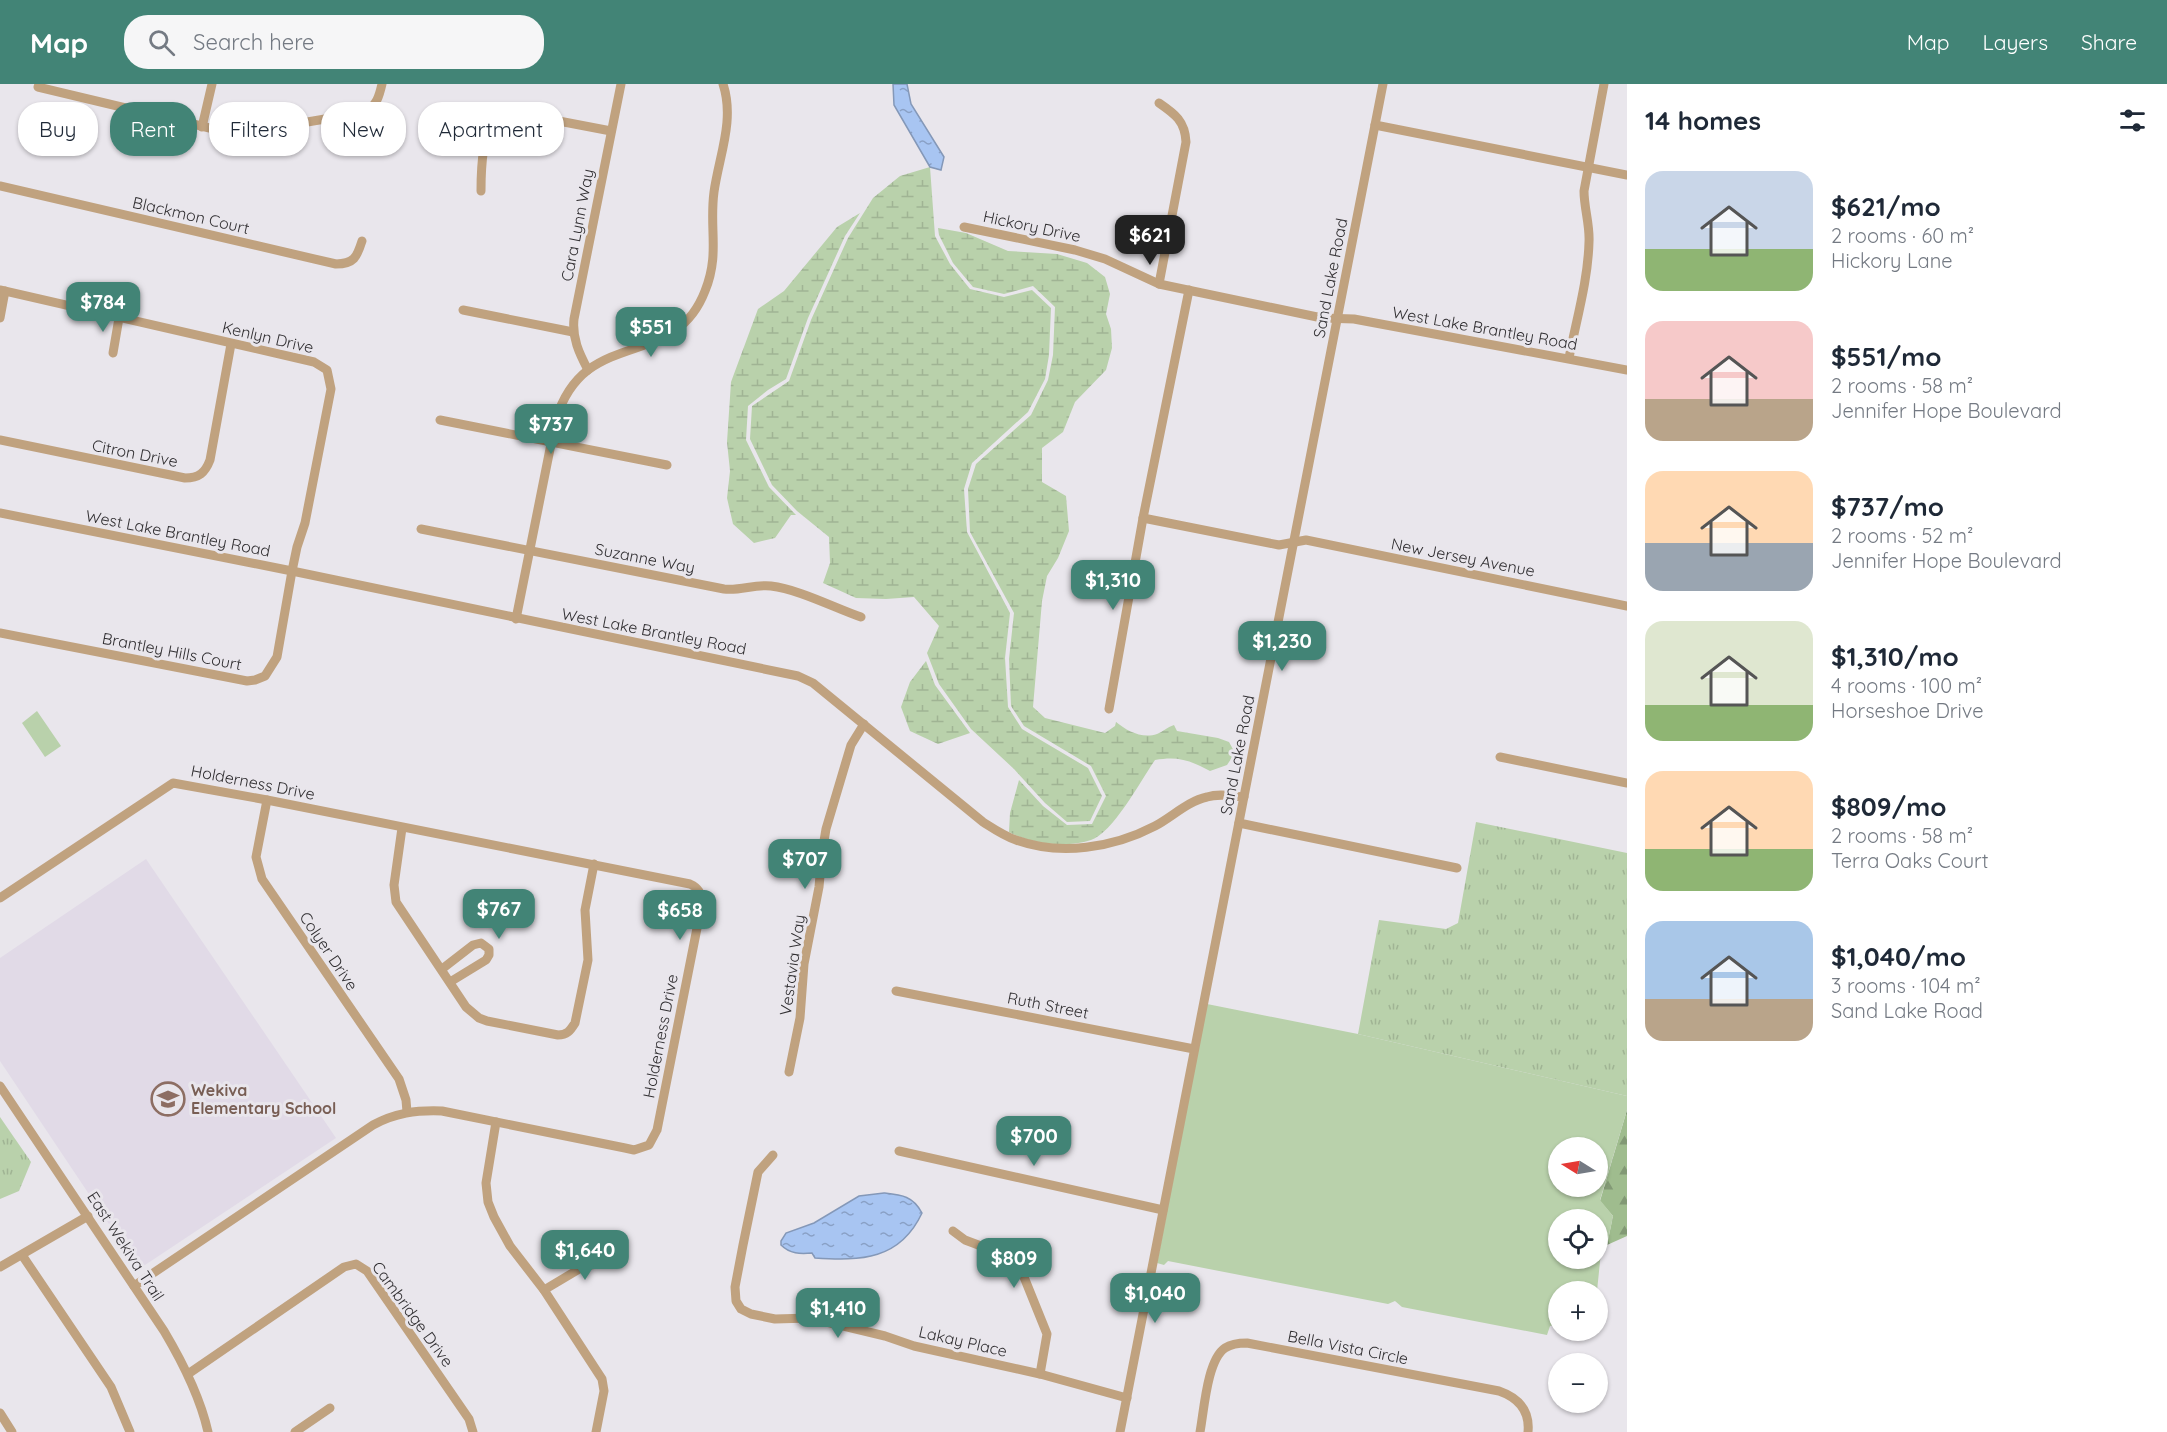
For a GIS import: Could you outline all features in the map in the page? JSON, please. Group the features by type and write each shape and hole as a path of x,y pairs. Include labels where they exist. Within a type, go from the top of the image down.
{"street":[{"path":"202,127 212,84"},
{"path":"39,86 202,127 240,131 347,117 366,112 375,105 379,98 382,84"},
{"name":"Cara Lynn Way","path":"573,332 621,84"},
{"path":"516,619 551,442 561,403 567,391 588,370 606,360 663,339 678,329 704,295 714,256 713,193 729,106 723,84"},
{"name":"Sand Lake Road","path":"1120,1432 1383,84"},
{"path":"1569,358 1588,262 1589,240 1584,191 1604,84"},
{"path":"1159,103 1182,121 1186,142 1159,284"},
{"path":"482,191 481,172 489,132 492,124 508,114 518,113 611,131"},
{"path":"1375,125 1627,175"},
{"name":"Blackmon Court","path":"0,186 336,264 351,262 356,258 362,241"},
{"name":"Hickory Drive","path":"964,227 1075,250 1105,259 1159,284 1322,318 1337,318"},
{"path":"1108,709 1143,518 1189,290"},
{"path":"0,318 3,291"},
{"name":"Kenlyn Drive","path":"3,291 314,363 327,370 331,389 305,523 292,571"},
{"path":"463,310 573,332 588,370"},
{"path":"113,353 119,318"},
{"name":"West Lake Brantley Road","path":"1337,318 1366,321 1627,370"},
{"name":"Citron Drive","path":"0,440 185,478 197,477 203,474 210,460 231,344"},
{"path":"440,420 667,465"},
{"name":"West Lake Brantley Road","path":"0,513 798,676 813,683 983,822 1014,840 1044,847 1076,849 1108,843 1154,826 1206,797 1220,795 1244,797"},
{"name":"New Jersey Avenue","path":"1143,518 1279,545 1306,540 1627,606"},
{"name":"Suzanne Way","path":"421,529 724,589 770,586 783,588 861,617"},
{"name":"Brantley Hills Court","path":"0,633 247,681 255,680 265,676 277,657 292,571"},
{"name":"Vestavia Way","path":"789,1072 800,1018 804,964 819,888 826,829 849,749 864,724"},
{"path":"1500,758 1627,783"},
{"name":"Holderness Drive","path":"0,898 173,783 690,884 697,887 701,894 702,903 657,1130 649,1145 634,1150 442,1111 422,1110 387,1117 134,1286"},
{"name":"Colyer Drive","path":"267,800 256,857 262,879 399,1079 406,1100 407,1112"},
{"path":"1239,824 1458,868"},
{"path":"402,828 394,885 396,902 466,1006 479,1018 558,1035 570,1032 575,1023 588,960 585,910 594,864"},
{"path":"442,969 473,945 481,943 489,949 486,960 450,982"},
{"name":"Ruth Street","path":"896,991 1194,1049"},
{"name":"East Wekiva Trail","path":"0,1086 164,1331 188,1374 208,1432"},
{"path":"496,1122 487,1172 488,1202 510,1246 544,1290 602,1379 604,1391 596,1432"},
{"path":"899,1151 1163,1210"},
{"name":"Lakay Place","path":"773,1155 758,1172 735,1287 736,1300 741,1309 751,1314 775,1319 810,1318 885,1336 914,1346 1040,1374 1127,1398"},
{"path":"0,1267 88,1216"},
{"path":"953,1231 965,1240 1005,1255 1024,1277 1047,1334 1040,1374"},
{"path":"22,1255 111,1387 130,1432"},
{"path":"544,1290 581,1268 622,1261"},
{"name":"Cambridge Drive","path":"188,1374 344,1267 356,1264 367,1271 469,1419 473,1432"},
{"name":"Bella Vista Circle","path":"1200,1432 1216,1358 1225,1348 1247,1343 1499,1391 1511,1395 1521,1404 1528,1416 1528,1432"},
{"path":"295,1432 330,1408"},
{"path":"0,1413 12,1432"}],"shaded area":[{"name":"Wekiva Elementary School","path":"146,859 336,1138 139,1269 0,1061 0,958"}],"green space":[{"path":"930,167 935,236 950,264 970,289 1004,297 1032,290 1051,308 1049,355 1045,379 1028,412 972,463 964,489 967,532 1010,613 1005,658 1008,707 1022,729 1088,768 1102,796 1090,821 1067,822 971,729 939,684 927,653 939,626 914,597 856,598 823,583 830,563 829,537 797,511 772,485 750,439 752,406 789,381 811,320 848,238 873,198 900,176"},
{"path":"860,213 845,236 808,318 786,379 748,406 746,440 769,487 796,515 791,515 775,538 754,543 733,524 727,498 730,471 727,442 731,382 758,309 784,291 837,227"},
{"path":"938,228 966,233 1008,251 1057,254 1087,263 1105,277 1110,294 1106,314 1111,329 1112,348 1106,370 1075,402 1063,432 1042,448 1042,482 1066,496 1069,531 1058,558 1047,576 1042,601 1033,707 1045,718 1105,733 1115,726 1116,722 1130,731 1146,736 1157,734 1174,725 1177,731 1229,742 1235,753 1227,765 1210,771 1183,760 1170,758 1155,760 1117,817 1091,840 1068,844 1036,842 1009,832 1010,813 1019,780 1043,806 1067,825 1092,824 1106,796 1091,766 1024,726 1011,706 1009,659 1014,613 970,532 968,489 976,464 1031,415 1048,380 1053,355 1055,307 1033,286 1004,294 973,287 953,263 939,235"},
{"path":"926,661 935,685 970,733 938,744 910,731 901,707 910,682"},
{"path":"37,711 61,746 45,757 22,723"},
{"path":"1476,822 1627,853 1627,1096 1358,1034 1379,920 1446,929 1458,923"},
{"path":"1207,1004 1358,1034 1627,1096 1627,1110 1608,1173 1608,1137 1548,1137 1548,1197 1601,1197 1600,1200 1607,1209 1548,1209 1548,1269 1599,1269 1598,1281 1548,1281 1547,1335 1402,1307 1395,1301 1388,1304 1168,1261 1164,1265 1157,1263"},
{"path":"1627,1110 1627,1236 1608,1245 1613,1216 1600,1201 1601,1197 1608,1197 1608,1174"},
{"path":"0,1117 31,1162 19,1191 0,1199"},
{"path":"1608,1210 1613,1216 1608,1240"}],"water":[{"path":"893,84 907,84 911,104 944,157 941,170 930,167 894,105"},
{"path":"884,1193 906,1197 919,1207 922,1213 913,1229 891,1249 863,1257 832,1259 815,1258 812,1253 792,1252 781,1245 786,1233 814,1223 859,1196"}],"place":[{"name":"Wekiva Elementary School","path":"168,1099"}]}
